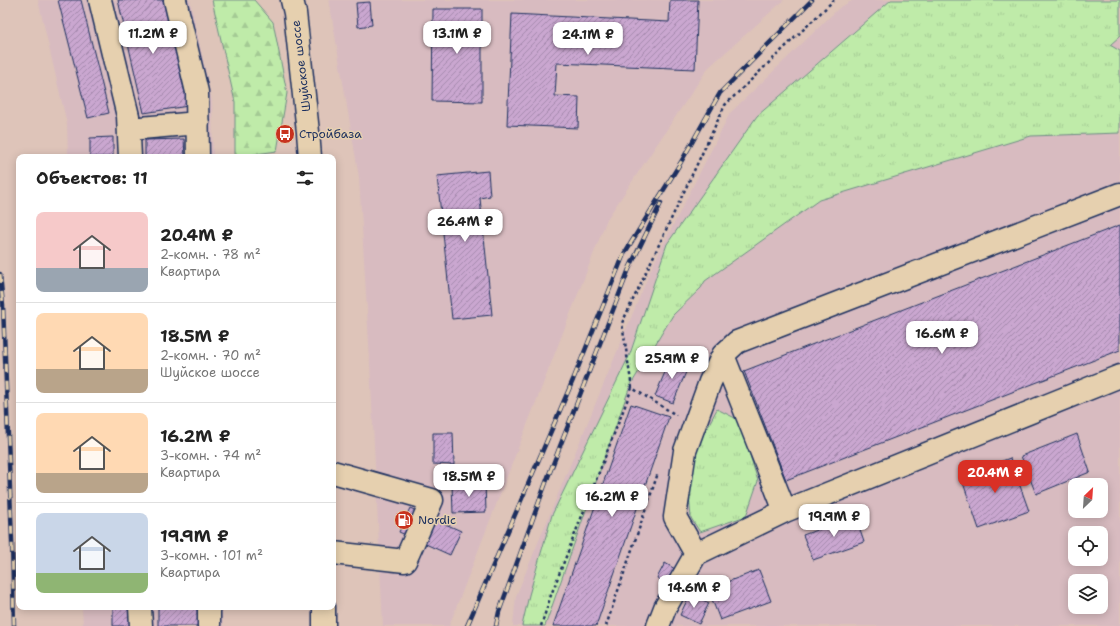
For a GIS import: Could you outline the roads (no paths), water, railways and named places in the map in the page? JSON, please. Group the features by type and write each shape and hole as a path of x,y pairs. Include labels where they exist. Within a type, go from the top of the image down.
{"main road":[{"path":"100,0 128,116 130,154"},
{"path":"175,0 197,92 198,154"},
{"name":"Шуйское шоссе","path":"292,0 295,13 306,106 310,154"},
{"path":"129,128 198,123"},
{"path":"696,554 676,518 685,451 710,382 723,356 737,342 1120,194"},
{"path":"723,356 785,511"},
{"path":"658,626 665,608 696,554 785,511 1120,376"},
{"path":"336,473 432,500 405,561 336,553"},
{"path":"140,610 141,626"},
{"path":"209,610 210,626"},
{"path":"324,610 324,626"}],"railway":[{"path":"467,626 573,380 624,254 681,162 720,93 812,0"},
{"path":"496,626 499,612 548,477 629,269 661,203"},
{"path":"0,274 3,305 14,626"}],"place":[{"name":"Стройбаза","path":"285,134"},
{"name":"Nordic","path":"404,520"}]}
